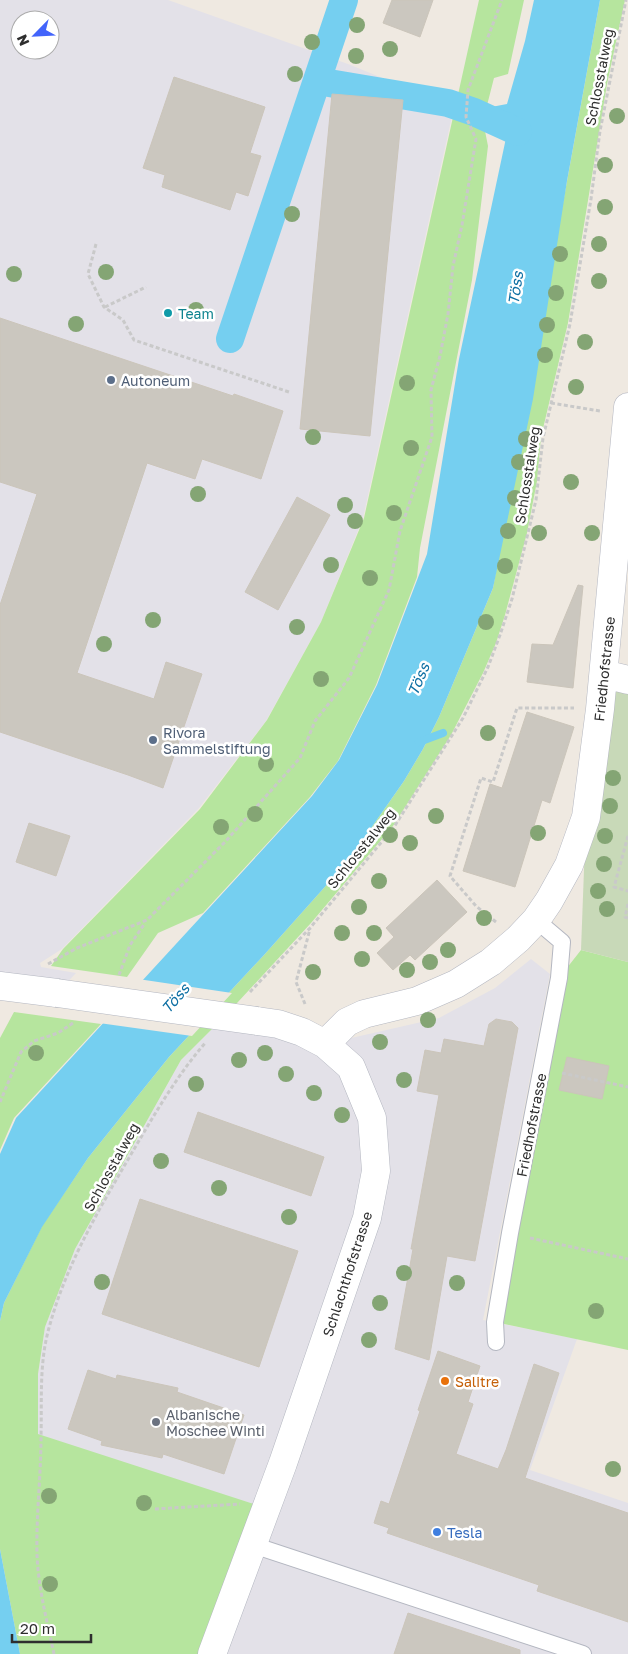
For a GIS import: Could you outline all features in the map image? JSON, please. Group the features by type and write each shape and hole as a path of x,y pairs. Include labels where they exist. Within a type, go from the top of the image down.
{"street":[{"name":"Friedhofstrasse","path":"325,1044 346,1022 364,1014 417,1000 456,984 491,962 518,939 536,920 569,865 586,816 600,709 616,678 628,411"},
{"name":"Schlachthofstrasse","path":"0,986 278,1024 302,1032 325,1044 351,1067 372,1118 376,1170 367,1218 283,1463 212,1654"}],"lane":[{"name":"Friedhofstrasse","path":"496,1342 495,1322 510,1233 559,978 562,942 536,920"},
{"path":"253,1545 583,1654"}],"path":[{"path":"44,966 77,948 147,920 225,842 300,758 315,721 349,678 389,590 400,531 432,437 432,390 447,323 453,266 462,225 476,139 466,116 468,90 502,0"},
{"name":"Schlosstalweg","path":"246,996 310,928 394,827 454,733 488,667 512,599 536,500 544,438 570,324 599,140 626,0"},
{"path":"96,244 88,274 104,307 123,320 134,340 288,392"},
{"path":"104,307 146,287"},
{"path":"551,403 628,411"},
{"path":"518,939 476,906 450,876 481,778 493,782 517,708 600,709"},
{"path":"628,836 614,887 628,891"},
{"path":"628,904 625,917 628,918"},
{"path":"307,1008 296,982 310,928"},
{"name":"Schlosstalweg","path":"54,1654 40,1588 37,1554 41,1374 48,1329 68,1274 111,1188 149,1122 186,1065 209,1038"},
{"path":"542,1069 628,1087"},
{"path":"510,1233 628,1259"},
{"path":"155,1509 244,1504"}],"shaded area":[{"path":"0,0 168,0 348,64 454,107 363,518 321,622 266,721 199,808 62,949 40,963 41,967 76,973 57,993 0,986"},
{"path":"531,959 550,974 483,1320 577,1339 530,1470 628,1503 628,1654 212,1654 38,1434 38,1374 45,1327 75,1249 181,1060 225,1016 325,1044 439,1018 495,988"}],"green space":[{"path":"479,0 524,0 508,74 494,78 483,121 488,146 472,280 420,548 417,577 376,685 338,761 310,797 203,913 158,933 127,977 51,966 63,949 200,809 267,720 321,622 364,518"},
{"path":"600,0 625,0 607,84 568,323 541,437 537,481 527,533 496,643 483,673 451,735 393,826 311,923 225,1016 181,1060 75,1249 45,1327 38,1374 38,1434 266,1508 212,1654 20,1654 0,1549 0,1321 4,1303 42,1226 88,1158 169,1057 348,861 404,781 439,717 493,588"},
{"path":"604,674 628,680 628,962 581,950 586,816"},
{"path":"581,950 628,962 628,1350 495,1322 559,978"},
{"path":"14,1012 101,1024 14,1118 0,1150 0,1038"}],"water":[{"name":"Töss","path":"534,0 600,0 567,181 533,399 493,588 439,717 404,781 348,861 169,1057 88,1158 42,1227 4,1303 0,1321 0,1154 16,1118 312,796 339,760 377,685 427,554 459,359 506,138 484,121 486,108 507,104 525,41"},
{"path":"0,1549 20,1654 0,1654"}],"pier":[{"path":"138,979 232,993 192,1036 99,1023"}],"building":[{"path":"392,0 433,0 420,37 383,23"},
{"path":"174,77 265,107 250,153 261,156 248,196 236,192 230,210 162,187 165,175 143,168"},
{"path":"332,94 403,100 370,436 300,429"},
{"path":"0,318 283,411 261,479 202,459 195,479 147,463 77,673 154,699 166,662 202,674 163,788 0,732 0,605 37,494 0,482"},
{"path":"297,497 330,515 278,610 245,592"},
{"path":"578,585 583,586 573,688 527,682 532,644 553,645"},
{"path":"527,712 574,727 550,803 542,800 515,887 463,871 490,784 502,788"},
{"path":"29,823 70,836 56,876 16,862"},
{"path":"437,880 467,912 415,960 410,955 393,970 377,953 394,937 386,928"},
{"path":"496,1019 512,1022 518,1028 475,1261 447,1256 429,1360 395,1349 439,1095 417,1091 425,1050 441,1053 444,1039 484,1046 489,1024"},
{"path":"567,1057 609,1066 602,1099 559,1090"},
{"path":"198,1112 324,1157 311,1196 184,1152"},
{"path":"140,1199 298,1251 259,1367 102,1314"},
{"path":"438,1351 480,1366 468,1402 473,1404 456,1454 498,1469 534,1364 559,1373 525,1478 628,1513 628,1622 537,1591 539,1585 387,1533 389,1528 374,1523 381,1501 389,1504"},
{"name":"Albanische Moschee Winti","path":"88,1370 116,1379 117,1375 178,1388 177,1392 244,1415 224,1474 163,1454 162,1458 101,1445 102,1441 68,1429"},
{"path":"408,1613 520,1650 520,1654 394,1654"}],"waterway":[{"path":"230,339 344,0"},
{"path":"317,81 448,103 474,112 518,132"},
{"path":"419,742 443,733"}],"place":[{"name":"Team","path":"168,313"},
{"name":"Autoneum","path":"111,380"},
{"name":"Rivora Sammelstiftung","path":"153,740"},
{"name":"Salitre","path":"445,1381"},
{"name":"Albanische Moschee Winti","path":"156,1422"},
{"name":"Tesla","path":"437,1532"}]}
